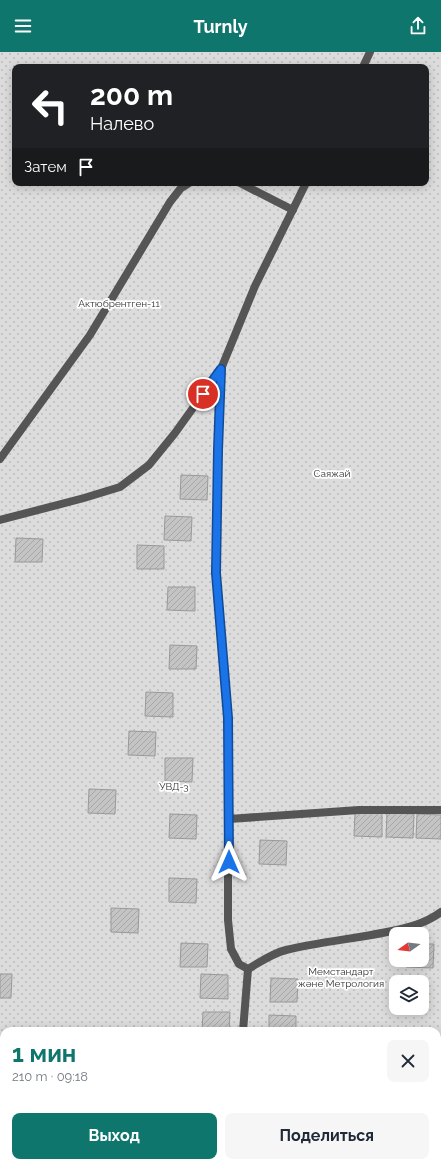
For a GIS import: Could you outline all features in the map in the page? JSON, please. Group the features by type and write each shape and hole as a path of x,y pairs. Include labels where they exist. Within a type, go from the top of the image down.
{"street":[{"path":"364,64 370,52"},
{"path":"0,459 90,336 170,202 180,188 184,186"},
{"path":"246,186 293,210"},
{"path":"0,520 120,487 149,465 175,433 221,369 255,286 305,186"},
{"path":"221,369 216,573 228,718 228,920 231,949 239,964 248,969"},
{"path":"229,819 359,810 441,810"},
{"path":"248,969 285,950 375,935 404,928 430,920 441,912"},
{"path":"243,1027 248,969"}],"green space":[{"path":"0,52 441,52 441,1027 0,1027"}],"building":[{"path":"181,475 208,476 207,500 180,499"},
{"path":"165,516 192,517 191,541 164,540"},
{"path":"16,538 43,539 42,562 15,562"},
{"path":"137,545 164,546 164,569 137,569"},
{"path":"168,587 195,587 195,611 167,610"},
{"path":"170,645 197,646 196,669 169,669"},
{"path":"146,692 173,693 173,717 145,716"},
{"path":"129,731 156,732 155,756 128,755"},
{"path":"165,758 193,758 192,782 165,781"},
{"path":"89,789 116,790 115,814 88,813"},
{"path":"355,813 382,813 382,837 354,836"},
{"path":"387,813 414,814 413,838 386,837"},
{"path":"170,814 197,815 196,839 169,838"},
{"path":"417,814 441,815 441,839 416,838"},
{"path":"260,840 287,841 286,865 259,864"},
{"path":"169,878 197,879 196,903 169,902"},
{"path":"111,908 139,909 138,933 111,932"},
{"path":"181,943 208,944 207,967 180,967"},
{"path":"429,944 434,944 433,968 406,967 429,967"},
{"path":"0,974 12,974 11,998 0,998"},
{"path":"201,974 228,975 228,999 200,998"},
{"path":"271,978 298,979 297,1002 270,1002"},
{"path":"203,1012 230,1012 229,1027 202,1027"},
{"path":"269,1015 296,1016 296,1027 269,1027"}],"route":[{"path":"203,394 221,369 216,573 228,718 229,862"}],"park label":[{"name":"Актюбрентген-11","path":"119,303"},
{"name":"Саяжай","path":"332,473"},
{"name":"УВД-3","path":"174,786"},
{"name":"Мемстандарт және Метрология","path":"341,976"}]}
